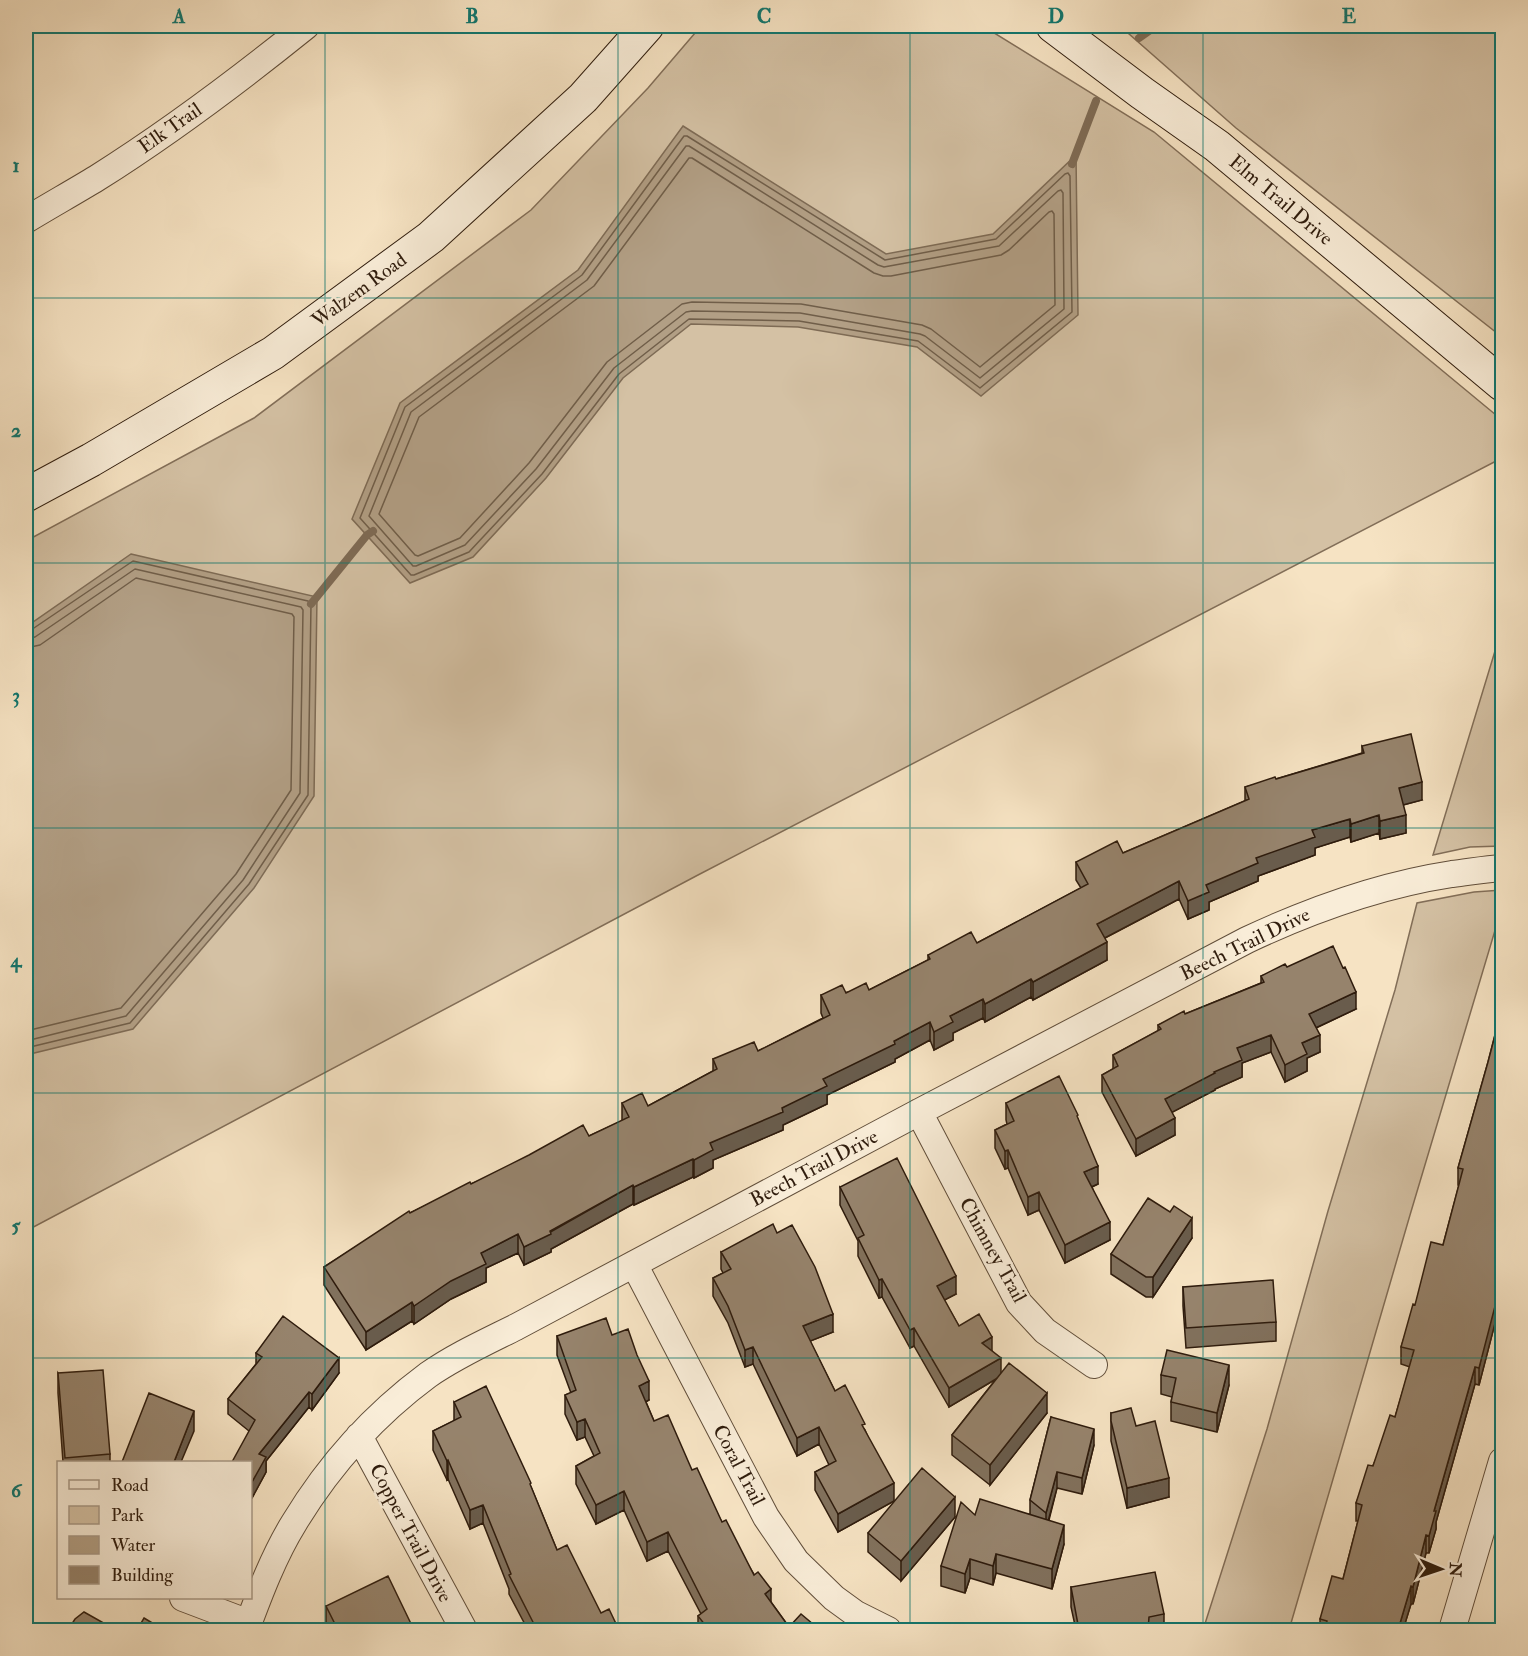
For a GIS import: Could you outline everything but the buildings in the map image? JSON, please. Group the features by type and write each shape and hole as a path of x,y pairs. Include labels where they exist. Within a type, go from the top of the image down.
{"main road":[{"name":"Walzem Road","path":"26,495 91,460 273,353 432,237 583,98 647,26"},
{"name":"Elm Trail Drive","path":"1053,26 1217,147 1503,384"}],"street":[{"name":"Elk Trail","path":"26,220 97,178 176,125 246,74 306,26"},
{"name":"Beech Trail Drive","path":"247,1627 293,1524 321,1483 359,1436 391,1405 429,1375 471,1349 1247,940 1351,897 1418,879 1503,868"},
{"name":"Chimney Trail","path":"919,1112 1019,1303 1045,1331 1094,1365"},
{"name":"Coral Trail","path":"634,1264 766,1517 796,1561 834,1598 856,1614 888,1630"},
{"name":"Copper Trail Drive","path":"359,1436 464,1630"},
{"path":"1452,1630 1498,1495 1503,1461"},
{"path":"185,1599 247,1627"}],"green space":[{"path":"701,26 983,26 1154,132 1502,420 1502,458 698,875 26,1231 26,541 254,418 531,210 648,88"},
{"path":"1120,26 1502,26 1502,337 1236,128"},
{"path":"1502,628 1502,846 1470,847 1433,855"},
{"path":"1502,890 1502,907 1289,1630 1203,1630 1267,1429 1328,1211 1395,990 1417,903 1474,892"}],"water":[{"path":"683,126 886,254 993,234 1076,155 1078,315 981,396 917,347 798,327 691,324 623,378 546,478 473,557 410,583 352,519 400,403 578,270"},
{"path":"131,554 317,597 314,796 254,888 133,1029 26,1055 26,627"}],"waterway":[{"path":"1139,38 1156,26"},
{"path":"1072,164 1096,101"},
{"path":"311,604 367,535 373,531"}]}
